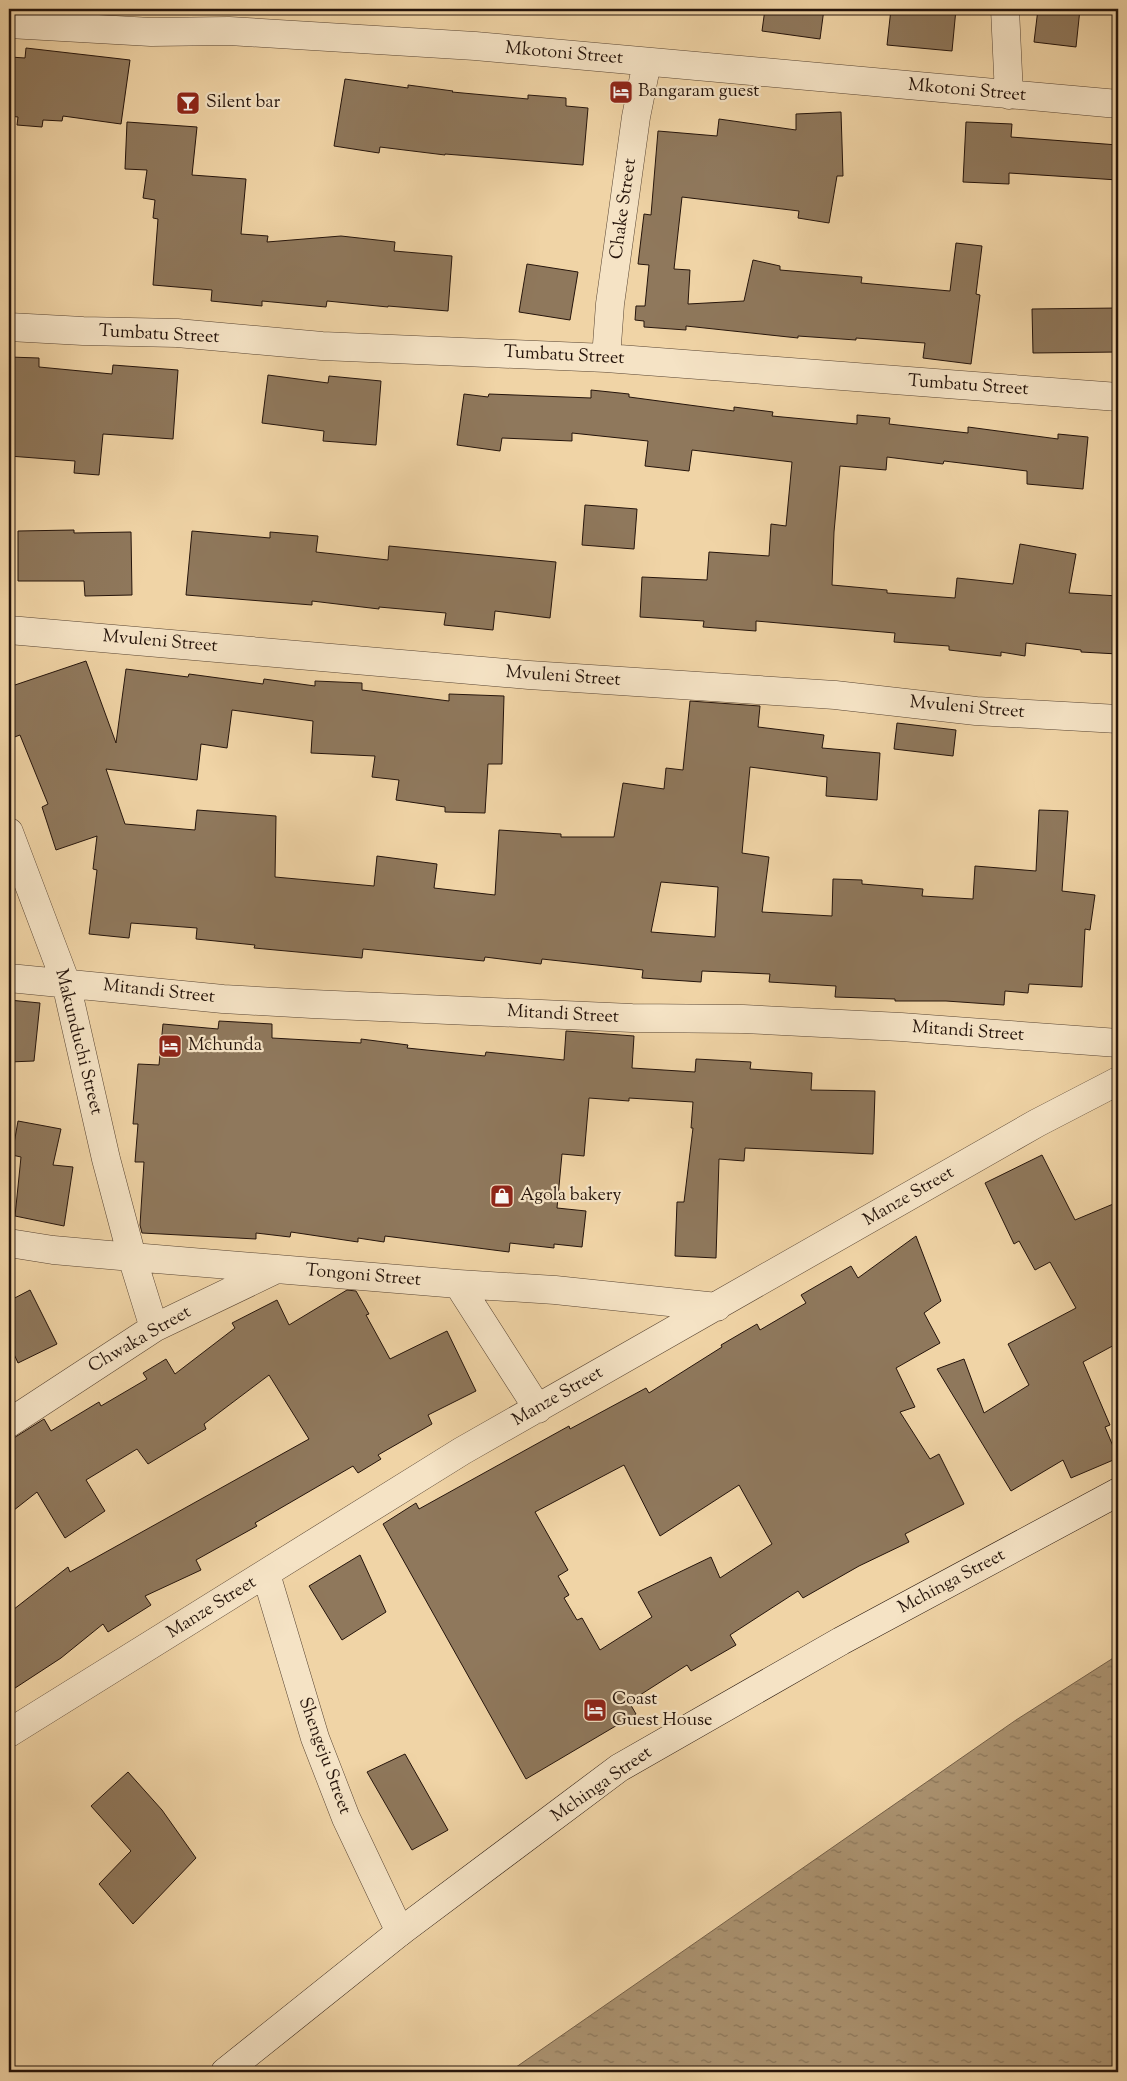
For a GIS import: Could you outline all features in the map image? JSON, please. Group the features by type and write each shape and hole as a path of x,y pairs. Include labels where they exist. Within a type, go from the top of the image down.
{"street":[{"path":"1004,9 1009,95"},
{"name":"Mkotoni Street","path":"13,18 151,32 229,31 475,46 1118,104"},
{"name":"Chake Street","path":"606,358 610,304 636,117 647,62"},
{"name":"Tumbatu Street","path":"9,327 177,334 322,346 606,358 1118,397"},
{"name":"Mvuleni Street","path":"9,630 529,675 836,695 976,711 1118,719"},
{"name":"Makunduchi Street","path":"9,832 66,983 106,1159 132,1258 154,1328"},
{"name":"Mitandi Street","path":"9,978 223,999 632,1018 742,1019 949,1030 1118,1043"},
{"name":"Manze Street","path":"9,1733 462,1451 1037,1124 1118,1081"},
{"name":"Tongoni Street","path":"9,1243 53,1250 132,1258 555,1290 717,1307"},
{"name":"Chwaka Street","path":"9,1423 154,1328 278,1268"},
{"path":"458,1284 538,1409"},
{"name":"Mchinga Street","path":"225,2072 400,1932 619,1768 841,1641 1118,1492"},
{"name":"Shengeju Street","path":"266,1574 315,1738 346,1818 400,1932"}],"water":[{"path":"1118,1655 1118,2072 509,2072 1016,1720"}],"building":[{"path":"765,9 824,9 820,39 762,31"},
{"path":"891,9 956,9 952,51 887,45"},
{"path":"1038,9 1080,9 1076,47 1034,42"},
{"path":"26,48 130,60 121,124 63,116 62,121 43,120 42,127 17,125 18,117 9,116 10,57 25,58"},
{"path":"345,79 408,88 408,85 452,92 528,99 528,95 566,98 566,106 588,108 583,165 445,155 380,147 379,153 334,146"},
{"path":"841,112 843,176 837,176 829,223 798,218 799,211 682,197 674,269 690,270 688,304 744,301 753,260 780,266 780,270 862,277 861,283 950,291 956,243 982,246 976,294 980,295 971,364 923,358 925,343 856,338 856,340 798,336 798,338 686,326 686,330 644,327 644,321 635,320 636,306 645,306 649,265 638,264 644,214 651,215 658,131 717,136 719,119 796,130 796,114"},
{"path":"127,122 197,127 192,175 246,179 241,234 268,236 267,242 341,236 395,242 394,251 452,256 448,311 327,301 326,307 262,301 262,306 211,301 212,290 153,285 158,219 153,218 155,200 143,198 147,170 125,169"},
{"path":"966,122 1012,124 1011,137 1118,145 1118,180 1009,173 1009,184 963,182"},
{"path":"527,264 578,272 570,320 519,312"},
{"path":"1118,308 1118,352 1033,353 1032,309"},
{"path":"9,357 39,358 39,367 112,374 113,365 178,370 173,439 103,434 99,475 74,473 75,461 9,456"},
{"path":"268,375 328,383 329,376 381,381 376,445 323,441 324,431 262,423"},
{"path":"591,390 629,394 629,397 734,411 734,407 773,412 772,416 857,424 857,415 890,418 889,424 968,433 968,427 1058,439 1058,434 1088,437 1083,489 1027,484 1027,471 944,461 943,464 887,457 886,470 840,466 834,532 832,585 887,590 887,593 955,598 957,578 1013,584 1020,544 1076,554 1069,593 1118,596 1118,654 1081,652 1081,650 1026,643 1025,656 1001,652 1001,656 949,650 949,646 894,642 895,633 756,621 756,631 703,627 704,621 640,617 642,577 707,580 709,552 769,556 771,524 786,526 792,462 692,450 689,471 645,466 648,441 572,433 572,441 502,438 500,451 457,445 464,394 488,397 489,394 591,398"},
{"path":"585,505 637,509 634,549 582,545"},
{"path":"74,530 74,533 131,532 132,595 85,596 84,581 18,581 18,531"},
{"path":"192,531 270,538 270,532 318,536 316,552 388,560 389,546 556,562 550,618 495,611 493,630 444,625 446,613 379,607 379,609 312,601 312,605 186,595"},
{"path":"86,661 116,743 126,669 188,677 189,674 263,684 264,679 315,686 315,681 362,683 362,690 449,701 449,694 504,696 502,764 488,764 485,813 445,812 445,807 396,800 399,780 372,777 375,756 311,753 313,721 232,710 227,748 201,744 197,780 106,769 125,824 195,830 197,810 276,816 275,877 374,886 377,856 437,864 434,888 495,895 499,830 561,834 561,837 614,837 623,783 664,789 666,768 683,770 690,701 760,706 758,727 824,735 822,748 880,753 877,800 826,796 827,777 750,767 742,853 769,857 762,912 832,916 833,879 862,880 862,884 923,889 922,896 973,899 975,866 1036,871 1039,810 1068,811 1062,891 1095,895 1090,930 1085,929 1082,987 1029,984 1028,993 1005,991 1004,1005 946,1001 895,1001 895,999 835,997 836,986 769,982 770,974 702,971 701,982 642,978 643,970 542,959 541,964 485,957 484,961 363,949 362,958 254,948 255,945 196,939 197,928 131,923 129,938 89,934 97,870 93,869 97,836 56,850 42,807 48,804 20,735 9,739 9,687","holes":["661,882 718,887 715,937 651,932"]},
{"path":"897,723 956,730 953,756 894,749"},
{"path":"9,1000 40,1003 34,1061 9,1062"},
{"path":"219,1021 272,1024 272,1038 361,1043 361,1039 408,1045 407,1048 485,1056 486,1052 564,1060 566,1031 634,1036 632,1068 695,1072 696,1059 751,1062 750,1069 812,1073 811,1090 875,1091 873,1154 745,1148 744,1161 719,1159 716,1258 675,1256 677,1202 684,1202 693,1128 691,1128 693,1102 629,1098 629,1101 589,1098 584,1156 562,1154 557,1208 586,1211 582,1247 554,1244 554,1248 510,1243 509,1252 385,1236 384,1242 358,1238 358,1242 291,1232 290,1237 256,1233 256,1239 142,1233 140,1225 144,1162 135,1162 138,1124 133,1124 138,1064 159,1065 163,1024 218,1029"},
{"path":"18,1121 61,1129 53,1165 73,1167 64,1226 15,1216 21,1157 12,1155"},
{"path":"1042,1155 1075,1220 1118,1202 1118,1343 1083,1362 1110,1425 1105,1427 1118,1458 1071,1478 1063,1460 1011,1491 937,1369 964,1359 984,1413 1029,1385 1008,1344 1076,1308 1050,1262 1035,1270 1019,1241 1014,1244 985,1183"},
{"path":"916,1236 941,1301 924,1313 940,1343 896,1368 915,1407 900,1412 930,1459 939,1454 964,1504 905,1534 909,1542 859,1566 803,1598 798,1591 730,1635 736,1645 691,1671 687,1665 629,1702 636,1714 526,1779 383,1524 416,1503 419,1509 569,1426 570,1429 646,1388 649,1393 722,1347 721,1345 757,1324 760,1330 806,1303 801,1295 851,1266 858,1278","holes":["624,1465 660,1536 739,1485 772,1544 720,1578 711,1557 638,1592 652,1617 600,1650 582,1618 577,1620 564,1598 569,1595 558,1576 568,1570 535,1512"]},
{"path":"30,1290 57,1344 18,1363 9,1343 9,1301"},
{"path":"347,1290 356,1291 369,1314 366,1315 390,1359 447,1331 476,1391 428,1415 432,1424 378,1455 381,1459 358,1473 353,1466 255,1523 257,1526 196,1560 201,1570 145,1596 151,1605 108,1632 103,1624 61,1658 9,1692 9,1613 68,1567 70,1572 309,1439 269,1375 204,1424 206,1429 148,1464 137,1449 86,1480 105,1511 65,1538 37,1492 9,1514 9,1441 44,1419 51,1431 99,1402 101,1406 147,1379 143,1373 166,1359 175,1374 235,1328 232,1323 277,1300 289,1325"},
{"path":"360,1555 386,1612 342,1640 309,1586"},
{"path":"405,1754 448,1830 412,1850 367,1772"},
{"path":"128,1772 162,1810 196,1858 133,1924 99,1884 131,1851 91,1806"}],"place":[{"name":"Bangaram guest","path":"621,92"},
{"name":"Silent bar","path":"188,103"},
{"name":"Mchunda","path":"170,1046"},
{"name":"Agola bakery","path":"502,1196"},
{"name":"Coast Guest House","path":"595,1710"}]}
